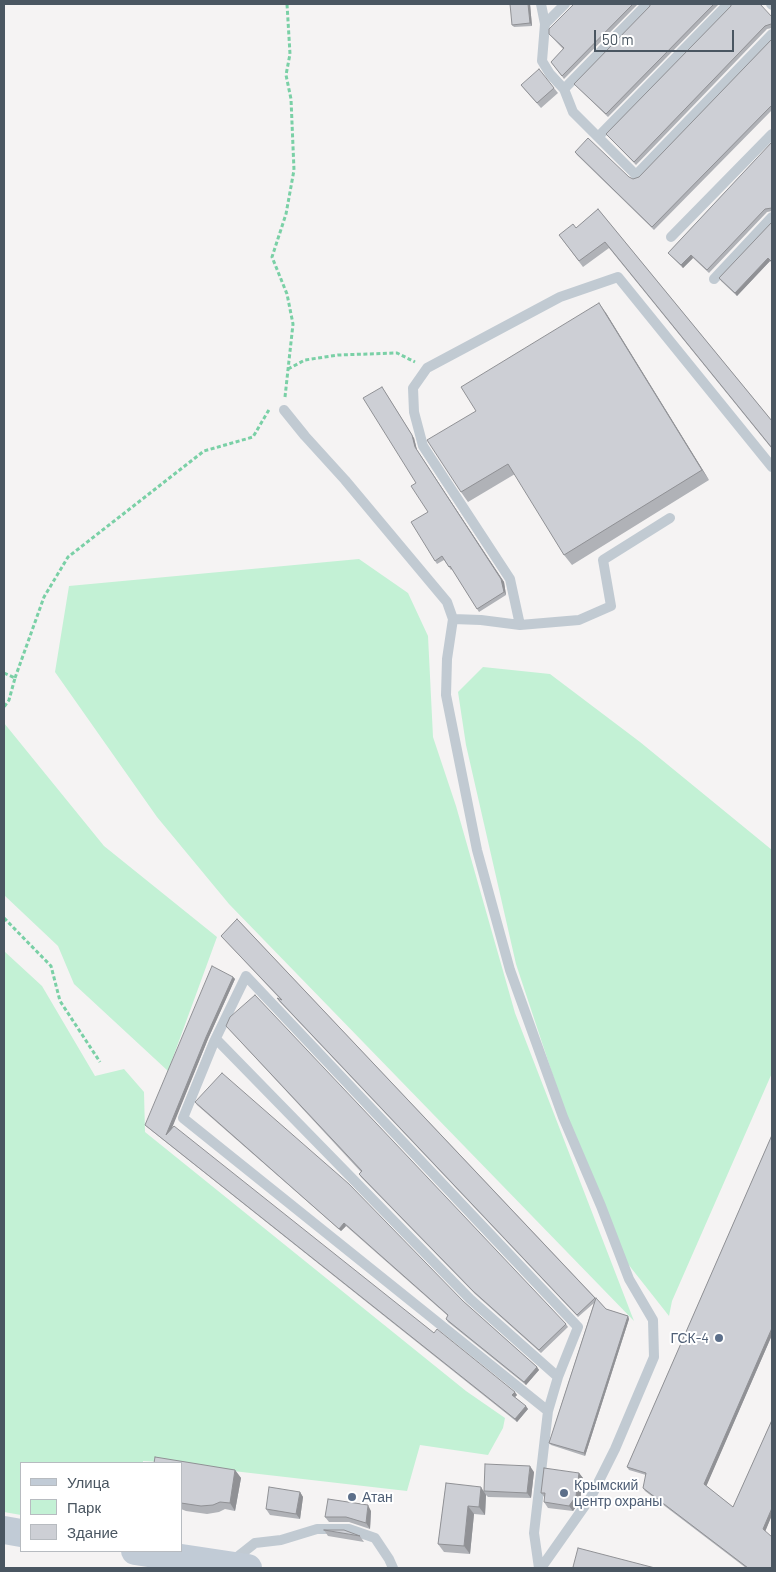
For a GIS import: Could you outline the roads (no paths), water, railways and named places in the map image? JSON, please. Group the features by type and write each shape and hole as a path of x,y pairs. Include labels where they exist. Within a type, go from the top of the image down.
{"main road":[{"path":"4,1530 20,1533"},
{"path":"141,1552 238,1567"}],"lane":[{"path":"541,4 545,24 542,61 550,74 564,89 573,112 636,175 772,34"},
{"path":"545,24 565,4"},
{"path":"564,89 647,4"},
{"path":"598,137 728,4"},
{"path":"671,237 772,134"},
{"path":"714,279 772,217"},
{"path":"520,624 510,579 423,446 414,412 413,388 427,368 560,297 618,276 772,467"},
{"path":"284,410 305,436 346,480 447,602 452,620 446,659 446,696 476,850 510,970 563,1117 602,1206 629,1279 653,1320 654,1357 615,1449 591,1497 540,1568"},
{"path":"452,620 481,620 520,624 579,620 611,606 603,560 670,518"},
{"path":"540,1568 534,1533 548,1411 558,1377 578,1327 246,976 216,1039 184,1118 548,1411"},
{"path":"216,1039 470,1299 558,1377"},
{"path":"238,1567 255,1543 281,1540 317,1528 349,1529 375,1538 393,1568"}],"place":[{"name":"ГСК-4","path":"719,1338"},
{"name":"Крымский центр охраны","path":"564,1493"},
{"name":"Атан","path":"352,1497"}]}
